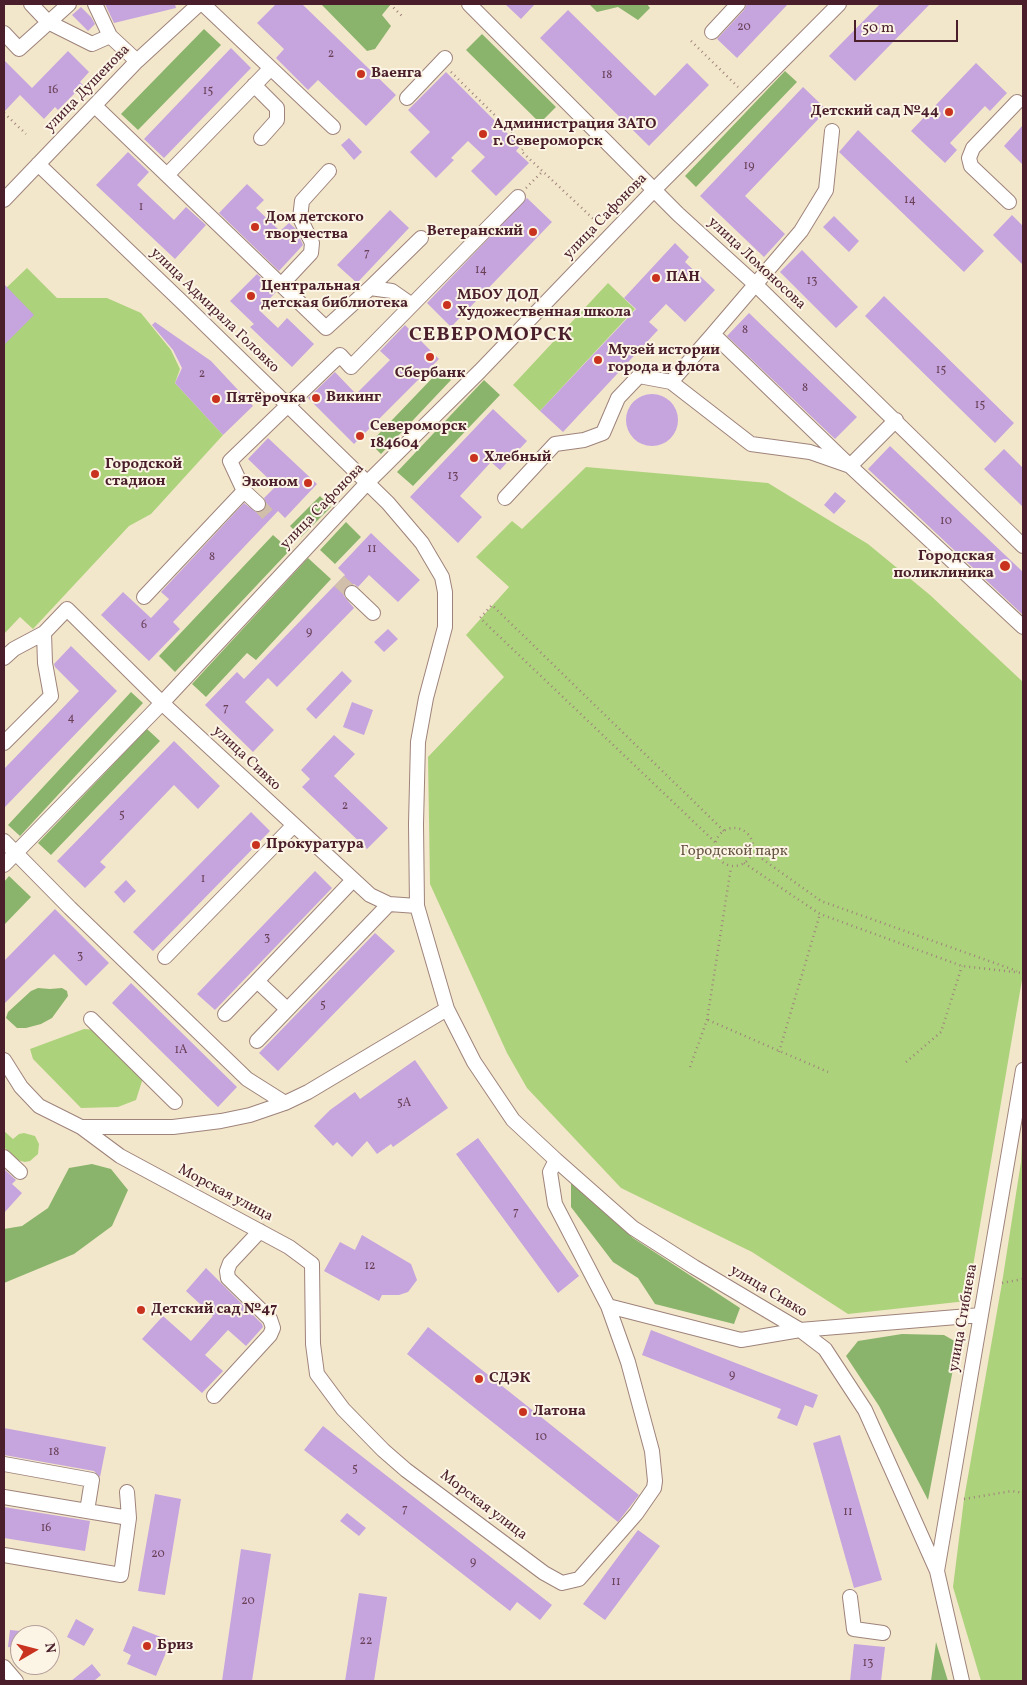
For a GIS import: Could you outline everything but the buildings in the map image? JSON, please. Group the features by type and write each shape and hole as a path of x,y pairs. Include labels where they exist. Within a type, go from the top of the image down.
{"street":[{"path":"31,4 48,22 92,44 110,36"},
{"path":"4,33 19,49 69,4"},
{"path":"95,4 110,36 138,61"},
{"name":"улица Душенова","path":"5,195 96,106 138,61 199,4"},
{"path":"203,4 333,127"},
{"name":"улица Ломоносова","path":"469,4 678,214 756,285 1023,546"},
{"path":"712,32 738,4"},
{"name":"улица Сафонова","path":"4,865 162,703 367,483 480,371 654,190 839,4"},
{"path":"407,98 443,60"},
{"path":"167,174 270,68"},
{"path":"254,85 277,108 277,120 261,138"},
{"path":"1009,202 971,166 969,158 973,148 1017,102"},
{"path":"96,106 326,328 421,238"},
{"path":"672,382 801,231 826,190 832,131"},
{"name":"улица Адмирала Головко","path":"38,164 367,483"},
{"path":"281,285 311,253 312,242 300,218 302,201 329,171"},
{"path":"258,504 244,491 230,461 340,355 351,367 523,192"},
{"path":"370,288 392,291 412,305"},
{"path":"713,334 850,466 1023,627"},
{"path":"505,498 555,444 584,440 603,433 618,398 639,376 672,382 751,444 810,452 850,466"},
{"path":"850,466 896,420"},
{"name":"улица Сивко","path":"367,483 388,503 422,543 442,577 445,592 445,627 426,698 418,742 416,824 417,906 447,1009 474,1062 512,1120 556,1160 633,1228 800,1330 825,1349 865,1410 937,1571 962,1681"},
{"path":"144,597 244,491"},
{"path":"352,593 373,613"},
{"name":"улица Сивко","path":"44,633 67,610 162,703 370,895 389,904 417,906"},
{"path":"4,658 14,649 44,633 51,696 4,743"},
{"path":"165,958 294,825"},
{"path":"4,841 70,908 247,1078 285,1103"},
{"path":"225,1014 353,880"},
{"path":"257,1041 389,904"},
{"path":"257,982 287,1009"},
{"path":"4,1060 21,1087 39,1106 81,1127 173,1127 221,1121 285,1103 308,1092 447,1009"},
{"path":"91,1019 175,1102"},
{"name":"улица Сгибнева","path":"937,1571 1023,1070"},
{"name":"Морская улица","path":"81,1127 120,1156 289,1247 312,1264 313,1344 317,1374 343,1409 383,1450 406,1470 544,1573 562,1583 579,1579 636,1514 654,1488 652,1451 628,1362 608,1306 556,1204 550,1172 556,1160"},
{"path":"4,1157 20,1172"},
{"path":"214,1396 270,1335 273,1328 270,1319 228,1278 230,1263 260,1231"},
{"path":"608,1306 741,1340 800,1330 981,1315"},
{"path":"4,1464 92,1480 87,1511"},
{"path":"4,1555 121,1575 129,1518 127,1492"},
{"path":"4,1497 129,1518"},
{"path":"850,1597 854,1629 883,1633"},
{"path":"4,1667 16,1681"}],"path":[{"path":"390,4 402,16"},
{"path":"691,41 747,96"},
{"path":"443,60 526,146 521,151 611,235"},
{"path":"4,113 26,134"},
{"path":"523,192 543,171"},
{"path":"715,842 480,618 492,605 724,830"},
{"path":"738,828 750,835 755,847 754,853 740,867 731,867 721,862 714,850 715,842 724,830 738,828"},
{"path":"744,863 820,914 962,966 1023,974 821,901 754,853"},
{"path":"690,1067 707,1020 731,867"},
{"path":"779,1052 820,914"},
{"path":"906,1062 941,1032 962,966"},
{"path":"707,1020 828,1072"},
{"path":"1002,1283 1023,1279"},
{"path":"964,1498 1012,1492 1023,1493"}],"green space":[{"path":"321,4 391,4 382,15 391,26 375,49 367,51"},
{"path":"589,4 647,4 650,8 638,20 618,7 597,12"},
{"path":"204,29 221,45 138,130 121,114"},
{"path":"482,34 556,107 540,123 466,50"},
{"path":"785,71 797,82 696,187 685,176"},
{"name":"Городской стадион","path":"27,268 57,298 107,298 141,313 171,350 180,369 175,383 223,435 151,514 129,526 33,629 20,617 4,634 4,290"},
{"path":"608,283 635,309 540,411 513,385"},
{"path":"440,370 451,380 381,454 370,443"},
{"path":"484,380 500,395 413,486 397,472"},
{"name":"Городской парк","path":"586,467 768,483 868,544 930,595 1023,682 1023,974 967,1301 848,1314 752,1252 621,1188 527,1088 507,1053 430,884 428,757 504,677 466,635 509,587 476,557 512,521 522,529"},
{"path":"320,496 331,507 301,537 290,526"},
{"path":"346,522 361,537 335,564 320,550"},
{"path":"273,535 290,550 175,672 159,656"},
{"path":"308,558 331,579 256,660 247,653 206,697 192,684"},
{"path":"131,692 143,703 20,836 8,825"},
{"path":"147,729 160,741 51,855 38,843"},
{"path":"9,876 31,897 4,925 4,882"},
{"path":"38,988 62,988 67,991 68,996 52,1018 41,1024 17,1028 6,1018 8,1012 31,991"},
{"path":"84,1029 98,1030 143,1078 136,1100 118,1107 81,1108 33,1059 30,1049"},
{"path":"1023,1117 1023,1681 981,1681 953,1587 964,1499 1021,1162"},
{"path":"4,1131 13,1139 19,1134 24,1133 35,1136 39,1144 38,1154 30,1161 17,1160 4,1147"},
{"path":"92,1164 111,1169 128,1190 112,1226 74,1254 4,1283 4,1229 22,1226 48,1208 69,1168"},
{"path":"571,1181 633,1238 740,1308 734,1324 655,1304 638,1278 613,1262 571,1207"},
{"path":"902,1334 944,1335 958,1343 928,1500 879,1406 846,1356 858,1341"},
{"path":"936,1642 948,1681 931,1681"}],"tunnel":[{"path":"258,504 271,518"},
{"path":"339,581 352,593"}],"place":[{"name":"Ваенга","path":"361,74"},
{"name":"Детский сад №44","path":"949,112"},
{"name":"Администрация ЗАТО г. Североморск","path":"483,134"},
{"name":"Дом детского творчества","path":"255,227"},
{"name":"Ветеранский","path":"533,232"},
{"name":"ПАН","path":"656,278"},
{"name":"Центральная детская библиотека","path":"251,296"},
{"name":"МБОУ ДОД Художественная школа","path":"447,305"},
{"name":"Сбербанк","path":"430,357"},
{"name":"Музей истории города и флота","path":"598,360"},
{"name":"Викинг","path":"316,398"},
{"name":"Пятёрочка","path":"216,399"},
{"name":"Североморск 184604","path":"360,436"},
{"name":"Хлебный","path":"474,458"},
{"name":"Городской стадион","path":"95,474"},
{"name":"Эконом","path":"308,483"},
{"name":"Городская поликлиника","path":"1005,566"},
{"name":"Прокуратура","path":"256,845"},
{"name":"Детский сад №47","path":"141,1310"},
{"name":"СДЭК","path":"479,1379"},
{"name":"Латона","path":"523,1412"},
{"name":"Бриз","path":"147,1646"}],"district":[{"name":"СЕВЕРОМОРСК","path":"491,336"}]}
